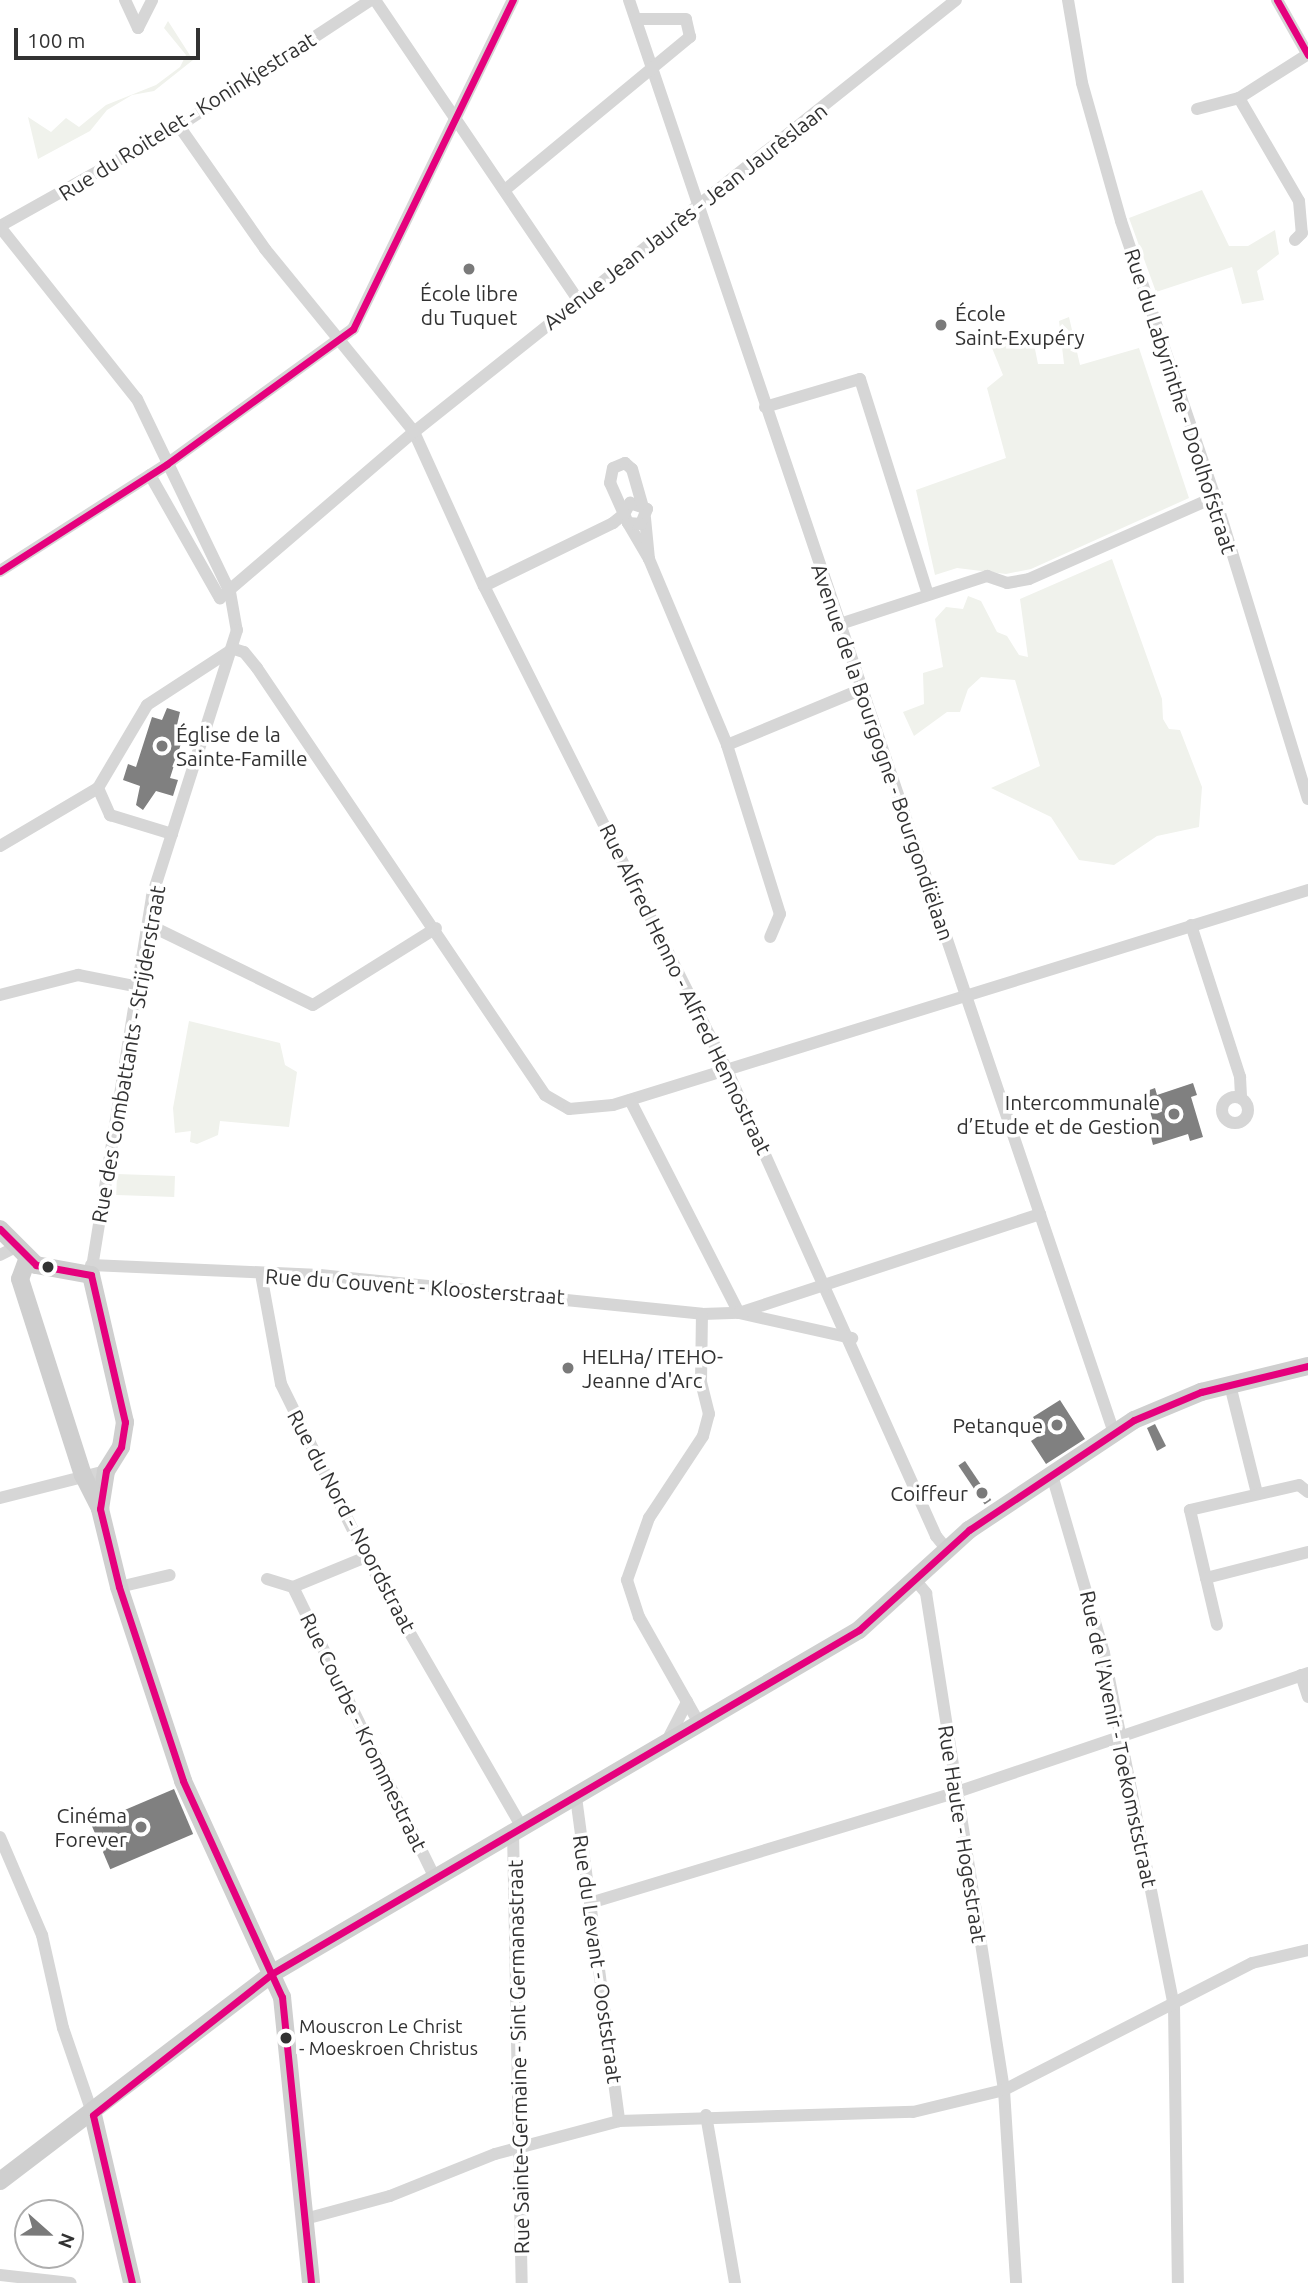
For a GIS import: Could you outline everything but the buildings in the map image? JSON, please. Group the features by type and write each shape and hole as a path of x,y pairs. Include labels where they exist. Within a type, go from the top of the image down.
{"street":[{"path":"125,0 138,28 152,0"},
{"path":"373,0 506,189 578,300"},
{"name":"Rue du Roitelet - Koninkjestraat","path":"0,227 179,126 373,0"},
{"path":"0,571 167,464 353,329 513,0"},
{"name":"Avenue de la Bourgogne - Bourgondiëlaan","path":"629,0 1114,1433"},
{"name":"Avenue Jean Jaurès - Jean Jaurèslaan","path":"230,592 415,432 956,0"},
{"name":"Rue du Labyrinthe - Doolhofstraat","path":"1068,0 1082,83 1121,221 1215,497 1308,799"},
{"path":"1197,109 1239,98 1308,54 1277,0"},
{"path":"506,189 690,37 686,19 636,19"},
{"path":"1239,98 1299,201 1302,233 1296,240"},
{"name":"Rue Alfred Henno - Alfred Hennostraat","path":"179,126 265,249 415,432 484,586 726,1068 828,1285 935,1534 948,1551"},
{"path":"0,227 137,399 230,592 233,649"},
{"path":"765,407 860,379 928,595"},
{"path":"649,559 642,504 632,469 625,463 613,468 610,483 649,559 727,745 779,914 770,937"},
{"path":"150,475 213,589 220,598 230,592"},
{"path":"840,624 987,576 1007,583 1029,579 1215,497"},
{"path":"484,586 626,518 630,503 642,504"},
{"path":"626,518 635,526 645,518"},
{"path":"0,846 98,788 147,705 233,649 244,652 556,1106 586,1109 630,1100 726,1068 1308,890"},
{"name":"Rue des Combattants - Strijderstraat","path":"91,1270 149,925 172,834 233,649"},
{"path":"727,745 862,689"},
{"path":"98,788 110,815 172,834"},
{"path":"149,925 313,1005 436,928"},
{"path":"1191,925 1240,1077 1241,1098"},
{"path":"0,995 78,975 140,987"},
{"path":"630,1100 739,1313"},
{"name":"Rue du Couvent - Kloosterstraat","path":"739,1313 1040,1214"},
{"path":"0,1229 14,1254 83,1475 100,1509 119,1587 183,1781 282,1997 311,2283"},
{"path":"14,1254 60,1273 91,1270 125,1422 121,1447 106,1471 100,1509"},
{"name":"Rue du Couvent - Kloosterstraat","path":"91,1270 261,1274 446,1285 702,1314 739,1313 852,1339"},
{"name":"Rue du Nord - Noordstraat","path":"261,1274 281,1384 366,1557 518,1829"},
{"path":"699,1723 639,1617 627,1580 649,1518 703,1436 709,1414 701,1383 702,1314"},
{"path":"0,2181 93,2115 273,1973 576,1797 668,1739 859,1630 969,1530 1114,1433 1164,1405 1308,1366"},
{"path":"1230,1385 1257,1493"},
{"path":"0,1498 106,1471"},
{"name":"Rue de l'Avenir - Toekomststraat","path":"1052,1475 1121,1733 1174,2005 1178,2283"},
{"path":"1217,1625 1190,1510 1299,1485 1308,1492"},
{"path":"1206,1578 1308,1552"},
{"path":"267,1579 293,1587 366,1557"},
{"path":"119,1587 170,1575"},
{"name":"Rue Haute - Hogestraat","path":"916,1581 926,1593 1004,2090 1016,2283"},
{"name":"Rue Courbe - Krommestraat","path":"293,1587 435,1878"},
{"path":"590,1903 957,1792 1121,1733 1304,1674 1308,1698"},
{"path":"668,1739 687,1702"},
{"name":"Rue du Levant - Ooststraat","path":"576,1797 619,2121"},
{"name":"Rue Sainte-Germaine - Sint Germanastraat","path":"518,1829 522,2283"},
{"path":"0,1837 42,1935 63,2028 93,2115 132,2283"},
{"path":"305,2219 390,2196 520,2147 619,2121 706,2115 913,2112 1004,2090 1252,1963 1308,1950"},
{"path":"706,2115 736,2283"},
{"path":"0,2275 71,2283"}],"shaded area":[{"path":"168,21 193,60 154,91 132,95 107,110 90,131 38,159 28,117 51,132 66,118 79,127 106,105 156,85 180,67 186,55 164,28"},
{"path":"1202,190 1229,246 1248,246 1275,230 1279,254 1257,271 1264,300 1242,304 1232,267 1156,292 1129,218"},
{"path":"1069,317 1080,365 1139,348 1189,498 1031,569 1006,574 957,568 935,575 916,490 1006,458 987,388 1003,375 992,348 1032,334 1038,364 1064,364 1059,321"},
{"path":"1112,559 1162,699 1163,719 1169,729 1180,730 1202,787 1199,827 1157,836 1114,865 1079,860 1051,817 991,788 1040,766 1015,680 981,677 968,689 960,712 947,712 914,736 903,712 924,704 923,673 943,667 935,619 946,607 963,609 968,596 981,601 997,632 1007,636 1019,655 1028,657 1020,599"},
{"path":"189,1021 280,1043 285,1065 297,1072 289,1127 220,1121 218,1135 197,1144 190,1142 191,1131 175,1133 173,1108"},
{"path":"117,1174 175,1176 174,1197 116,1195"}],"transit line":[{"path":"0,571 167,464 353,329 513,0"},
{"path":"1277,0 1308,55"},
{"path":"0,1229 36,1265 91,1275 125,1422 121,1447 106,1471 100,1509 119,1587 183,1781 282,1997 311,2283"},
{"path":"132,2283 93,2115 273,1973 859,1630 969,1530 1134,1420 1201,1392 1308,1366"}],"place":[{"name":"École libre du Tuquet","path":"469,269"},
{"name":"École Saint-Exupéry","path":"941,325"},
{"name":"Église de la Sainte-Famille","path":"162,746"},
{"name":"Intercommunale d’Etude et de Gestion","path":"1174,1114"},
{"name":"HELHa/ ITEHO- Jeanne d'Arc","path":"568,1368"},
{"name":"Petanque","path":"1057,1425"},
{"name":"Coiffeur","path":"982,1493"},
{"name":"Cinéma Forever","path":"141,1827"},
{"name":"Mouscron Le Christ - Moeskroen Christus","path":"286,2038"}]}
